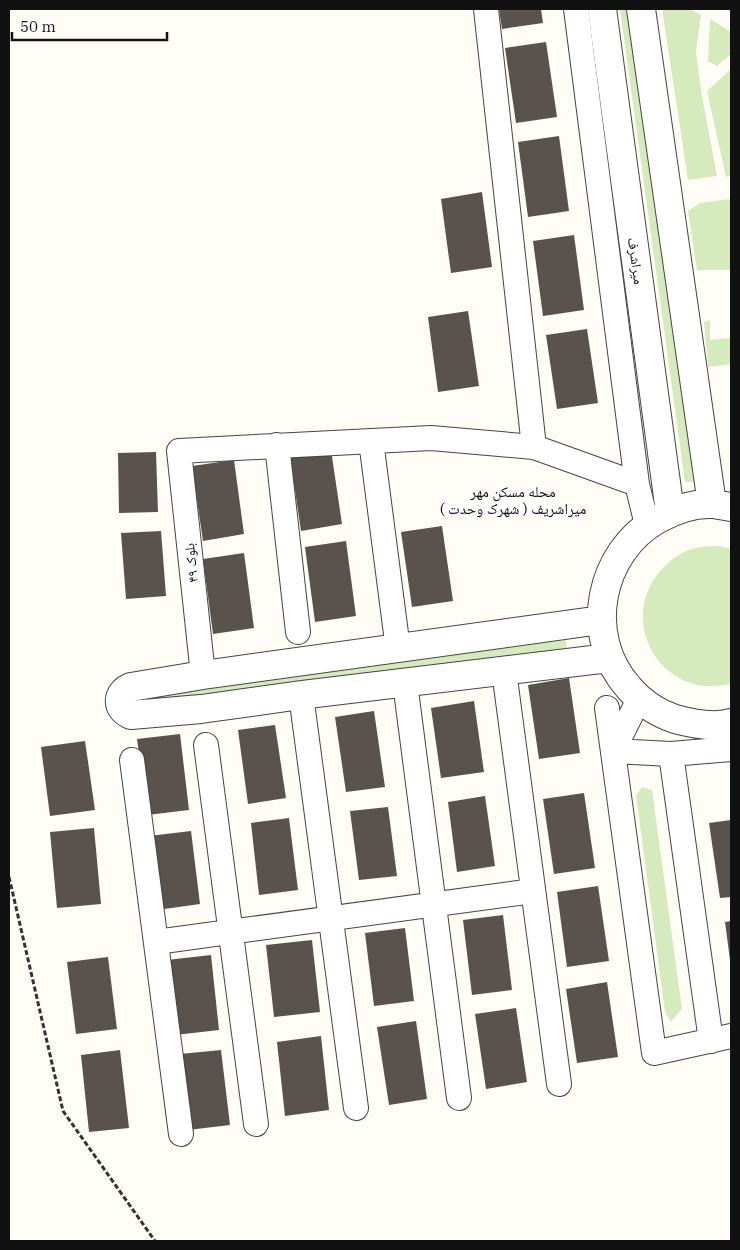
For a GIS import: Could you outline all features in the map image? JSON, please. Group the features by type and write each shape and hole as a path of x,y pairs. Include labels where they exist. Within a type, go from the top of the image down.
{"street":[{"path":"486,9 534,447"},
{"path":"576,9 637,484 658,519"},
{"name":"میراشرف","path":"602,9 658,519"},
{"path":"641,9 722,506 690,506 658,519 627,544 612,567 603,593 601,620 603,640 609,658 622,680 639,699 664,716 694,724 724,725 731,723"},
{"path":"298,632 277,446 432,438 534,447 637,484"},
{"path":"372,441 398,649"},
{"name":"بلوک ۴۹","path":"203,675 179,451 277,446"},
{"path":"601,620 203,675 131,687 122,693 119,698 120,704 122,709 131,715 609,658"},
{"path":"504,671 559,1084"},
{"path":"405,683 459,1098"},
{"path":"301,695 356,1108"},
{"path":"613,751 639,699"},
{"path":"606,708 654,1053 721,1038 671,754"},
{"path":"206,745 256,1124"},
{"path":"613,751 671,754 731,749"},
{"path":"132,760 181,1134"},
{"path":"156,942 534,891"}],"path":[{"path":"9,877 63,1112 155,1241"}],"green space":[{"path":"620,9 628,9 695,482 685,482"},
{"path":"662,9 690,9 701,15 696,51 701,91 717,176 688,180"},
{"path":"710,19 731,32 731,54 717,66 708,61"},
{"path":"731,69 731,176 726,177 707,91"},
{"path":"730,199 731,270 697,270 688,211 700,203"},
{"path":"710,320 710,340 730,338 731,364 708,367 704,322"},
{"path":"705,546 719,546 731,549 731,684 700,686 673,674 659,662 650,647 644,630 643,613 646,596 654,580 669,562 680,554 692,549"},
{"path":"566,640 567,649 134,708 132,699"},
{"path":"642,787 652,790 682,1009 671,1022 665,1012 636,795"}],"building":[{"path":"499,9 541,9 543,23 502,29"},
{"path":"546,42 557,117 516,123 505,48"},
{"path":"559,136 569,211 528,217 518,142"},
{"path":"482,192 492,267 451,273 441,199"},
{"path":"574,235 584,310 543,316 533,241"},
{"path":"468,311 479,386 438,392 428,317"},
{"path":"587,329 598,403 557,409 546,335"},
{"path":"331,450 342,524 301,531 290,456"},
{"path":"156,452 158,512 119,513 118,453"},
{"path":"234,460 244,534 203,541 192,466"},
{"path":"442,526 453,601 412,607 401,532"},
{"path":"161,531 166,596 126,599 121,533"},
{"path":"346,541 356,616 315,622 305,547"},
{"path":"244,553 254,628 213,634 203,559"},
{"path":"569,678 580,753 539,759 528,685"},
{"path":"474,701 484,772 441,778 431,708"},
{"path":"374,711 385,787 346,792 335,717"},
{"path":"275,725 286,798 248,804 238,730"},
{"path":"180,734 189,810 147,815 137,739"},
{"path":"85,741 95,810 50,816 41,747"},
{"path":"584,793 595,868 554,874 543,799"},
{"path":"485,796 495,866 457,872 448,802"},
{"path":"388,807 397,876 359,880 350,811"},
{"path":"289,818 298,890 259,895 251,823"},
{"path":"731,820 731,897 720,898 709,823"},
{"path":"94,828 101,904 57,908 50,832"},
{"path":"191,831 200,904 157,910 149,836"},
{"path":"598,886 609,961 567,967 557,892"},
{"path":"503,915 512,990 472,995 463,920"},
{"path":"731,921 731,960 730,960 725,922"},
{"path":"405,928 414,1001 374,1006 365,933"},
{"path":"312,940 320,1012 274,1017 266,945"},
{"path":"211,955 219,1030 175,1035 167,960"},
{"path":"108,957 117,1029 76,1034 67,962"},
{"path":"607,982 618,1057 577,1063 566,989"},
{"path":"516,1008 527,1082 486,1089 475,1014"},
{"path":"416,1021 427,1099 389,1105 377,1027"},
{"path":"321,1036 329,1110 285,1116 277,1042"},
{"path":"120,1050 129,1128 89,1132 81,1055"},
{"path":"221,1050 230,1125 188,1130 180,1054"}],"district":[{"name":"محله مسکن مهر میراشریف ( شهرک وحدت )","path":"513,500"}]}
